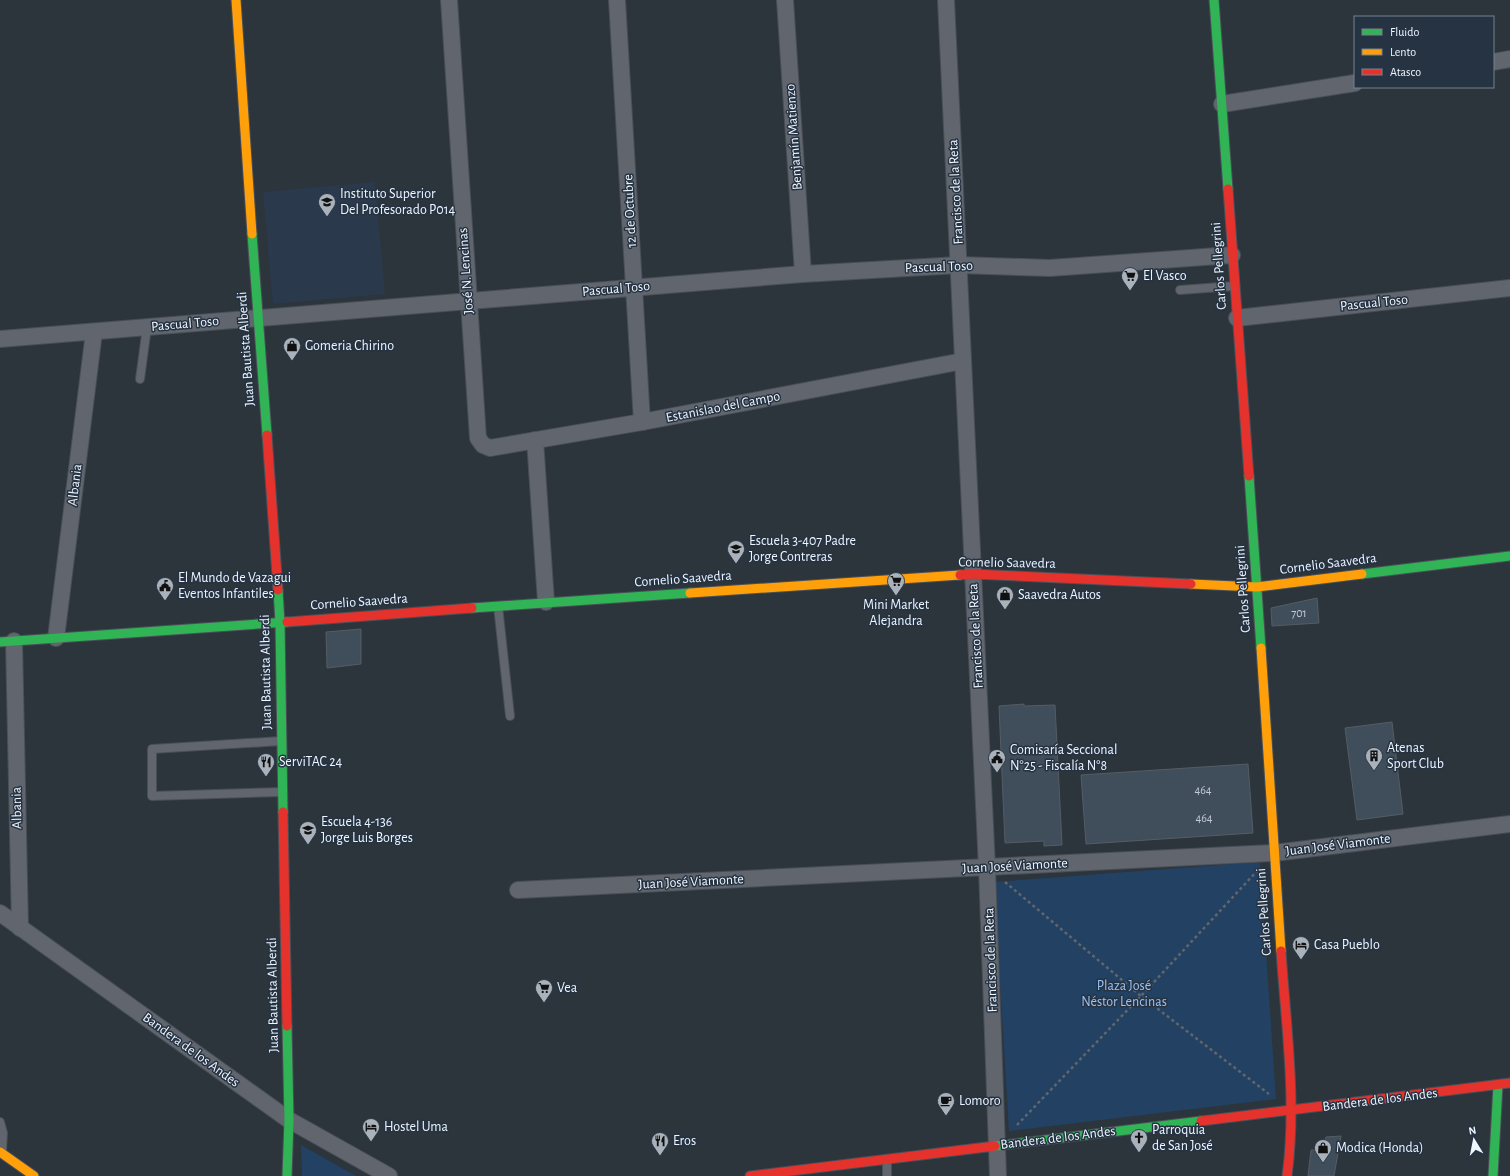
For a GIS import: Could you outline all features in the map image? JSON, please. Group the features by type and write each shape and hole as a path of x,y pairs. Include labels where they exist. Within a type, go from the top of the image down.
{"street":[{"name":"Juan Bautista Alberdi","path":"236,0 280,623 289,1120 287,1176"},
{"name":"José N. Lencinas","path":"449,0 478,438 483,445"},
{"name":"12 de Octubre","path":"617,0 642,422"},
{"name":"Benjamín Matienzo","path":"786,0 803,274"},
{"name":"Francisco de la Reta","path":"946,0 987,868 998,1176"},
{"name":"Carlos Pellegrini","path":"1214,0 1257,587 1292,1111 1291,1146 1287,1176"},
{"path":"1494,62 1510,59"},
{"path":"1222,104 1354,83"},
{"name":"Pascual Toso","path":"0,339 803,274 959,265 1050,268 1232,254"},
{"name":"Pascual Toso","path":"1237,318 1510,288"},
{"name":"Albania","path":"56,638 94,332"},
{"name":"Estanislao del Campo","path":"483,445 490,448 642,422 963,361"},
{"path":"535,440 546,602"},
{"name":"Cornelio Saavedra","path":"7,641 280,623 546,602 972,574 1257,587 1510,556"},
{"name":"Albania","path":"7,641 20,928"},
{"name":"Juan José Viamonte","path":"518,890 1274,853 1510,824"},
{"name":"Bandera de los Andes","path":"0,913 289,1120 389,1176"},
{"name":"Bandera de los Andes","path":"750,1176 997,1145 1292,1111 1510,1083"},
{"path":"1493,1176 1498,1085"},
{"path":"1,1153 34,1176"}],"lane":[{"path":"1180,290 1234,286"},
{"path":"140,379 147,328"},
{"path":"498,606 510,716"},
{"path":"282,741 152,749 152,796 283,792"},
{"path":"0,1122 3,1133 1,1153"},
{"path":"887,1160 887,1176"}],"path":[{"path":"1014,1128 1141,996 1274,853"},
{"path":"987,868 1141,996 1273,1096"}],"shaded area":[{"path":"375,182 385,294 273,304 263,192"}],"green space":[{"name":"Plaza José Néstor Lencinas","path":"1260,862 1276,1099 1009,1131 994,882"},
{"path":"301,1145 356,1176 302,1176"}],"building":[{"path":"1317,598 1319,623 1272,626 1271,608"},
{"path":"361,629 361,664 327,668 326,632"},
{"path":"1024,704 1024,706 1055,705 1062,845 1044,846 1044,841 1005,843 999,706"},
{"name":"Atenas Sport Club","path":"1392,722 1403,814 1357,820 1345,728"},
{"path":"1248,764 1253,833 1086,844 1081,775"},
{"name":"Modica (Honda)","path":"1341,1136 1334,1176 1308,1176 1311,1150 1321,1150 1326,1137"}],"traffic: fast":[{"path":"1214,0 1228,189"},
{"path":"252,234 267,435"},
{"path":"1249,476 1261,648"},
{"path":"1362,574 1510,556"},
{"path":"278,590 280,623 283,812"},
{"path":"472,608 690,593"},
{"path":"0,642 287,622"},
{"path":"287,1026 289,1120 287,1176"},
{"path":"1493,1176 1498,1085"},
{"path":"995,1146 1201,1121"}],"traffic: slow":[{"path":"236,0 252,234"},
{"path":"1191,584 1257,587 1362,574"},
{"path":"690,593 960,575"},
{"path":"1261,648 1281,951"},
{"path":"0,1152 34,1176"}],"traffic: jam":[{"path":"1228,189 1249,476"},
{"path":"267,435 278,590"},
{"path":"960,575 972,574 1191,584"},
{"path":"287,622 472,608"},
{"path":"283,812 287,1026"},
{"path":"1281,951 1291,1092 1290,1148 1287,1176"},
{"path":"1201,1121 1510,1083"},
{"path":"750,1176 995,1146"}],"place":[{"name":"Instituto Superior Del Profesorado P014","path":"327,217"},
{"name":"El Vasco","path":"1130,291"},
{"name":"Gomeria Chirino","path":"292,361"},
{"name":"Escuela 3-407 Padre Jorge Contreras","path":"736,564"},
{"name":"Mini Market Alejandra","path":"896,596"},
{"name":"El Mundo de Vazagui Eventos Infantiles","path":"165,601"},
{"name":"Saavedra Autos","path":"1005,610"},
{"name":"Atenas Sport Club","path":"1374,771"},
{"name":"Comisaría Seccional N°25 - Fiscalía N°8","path":"997,773"},
{"name":"ServiTAC 24","path":"266,777"},
{"name":"Escuela 4-136 Jorge Luis Borges","path":"308,845"},
{"name":"Casa Pueblo","path":"1301,960"},
{"name":"Vea","path":"544,1003"},
{"name":"Lomoro","path":"946,1116"},
{"name":"Hostel Uma","path":"371,1142"},
{"name":"Parroquia de San José","path":"1139,1153"},
{"name":"Eros","path":"660,1156"},
{"name":"Modica (Honda)","path":"1323,1163"}]}
